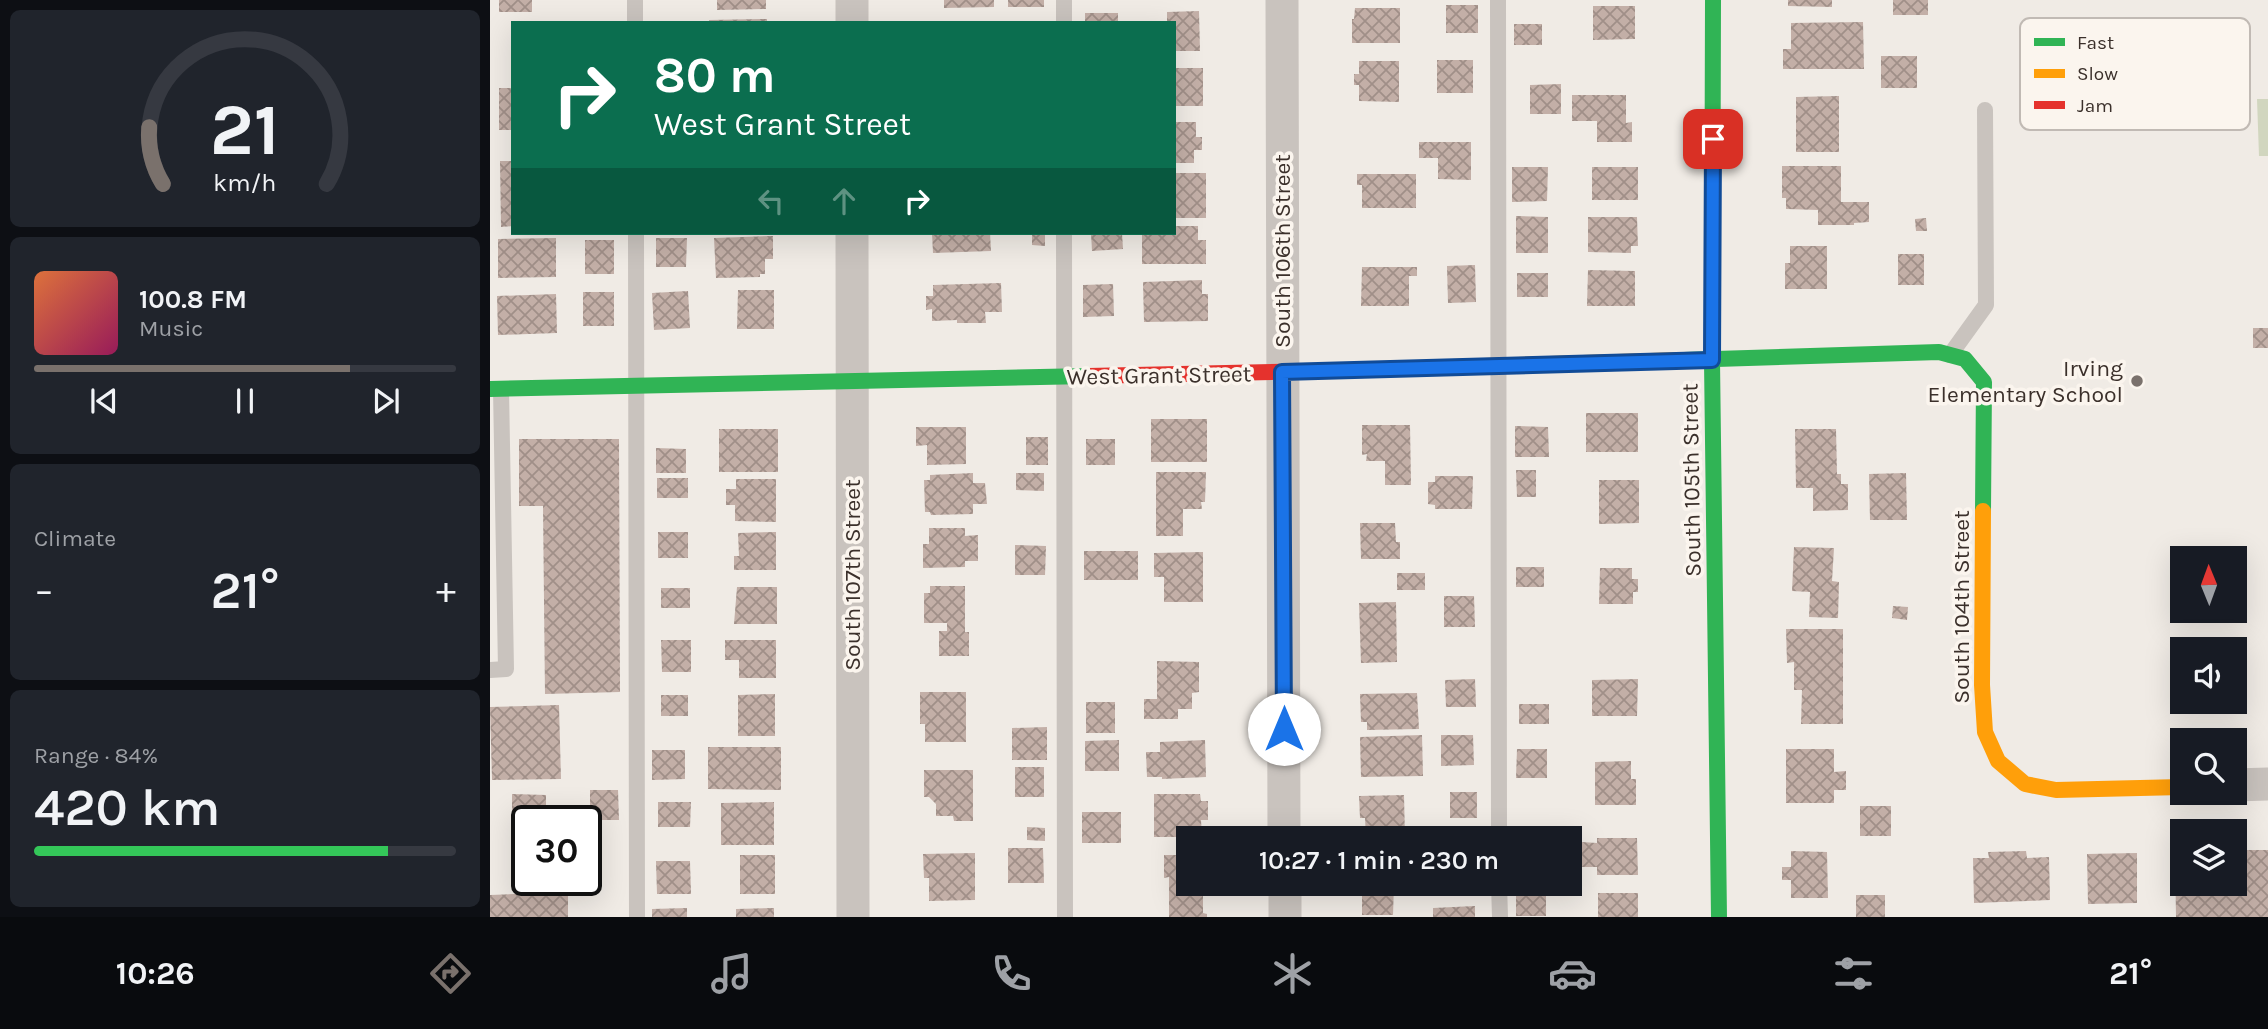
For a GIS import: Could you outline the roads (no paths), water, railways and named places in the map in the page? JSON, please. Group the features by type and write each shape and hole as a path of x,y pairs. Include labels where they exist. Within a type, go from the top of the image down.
{"street":[{"path":"852,0 852,21"},
{"name":"South 106th Street","path":"1282,0 1284,826"},
{"name":"South 105th Street","path":"1713,0 1712,360 1718,917"},
{"name":"South 107th Street","path":"852,235 853,917"},
{"name":"West Grant Street","path":"495,389 1282,372 1939,352 1950,355"},
{"name":"South 104th Street","path":"1950,355 1965,359 1984,382 1982,685 1985,732 1998,761 2025,784 2056,790 2170,787"},
{"path":"2247,785 2268,784"},
{"path":"1285,896 1285,917"}],"lane":[{"path":"635,0 635,21"},
{"path":"1064,0 1064,21"},
{"path":"1498,0 1499,826"},
{"path":"1950,355 1986,305 1984,110"},
{"path":"636,235 637,917"},
{"path":"1065,235 1065,917"},
{"path":"490,670 506,669 503,460 495,389"},
{"path":"1499,896 1500,917"}],"place":[{"name":"Irving Elementary School","path":"2137,381"}]}
